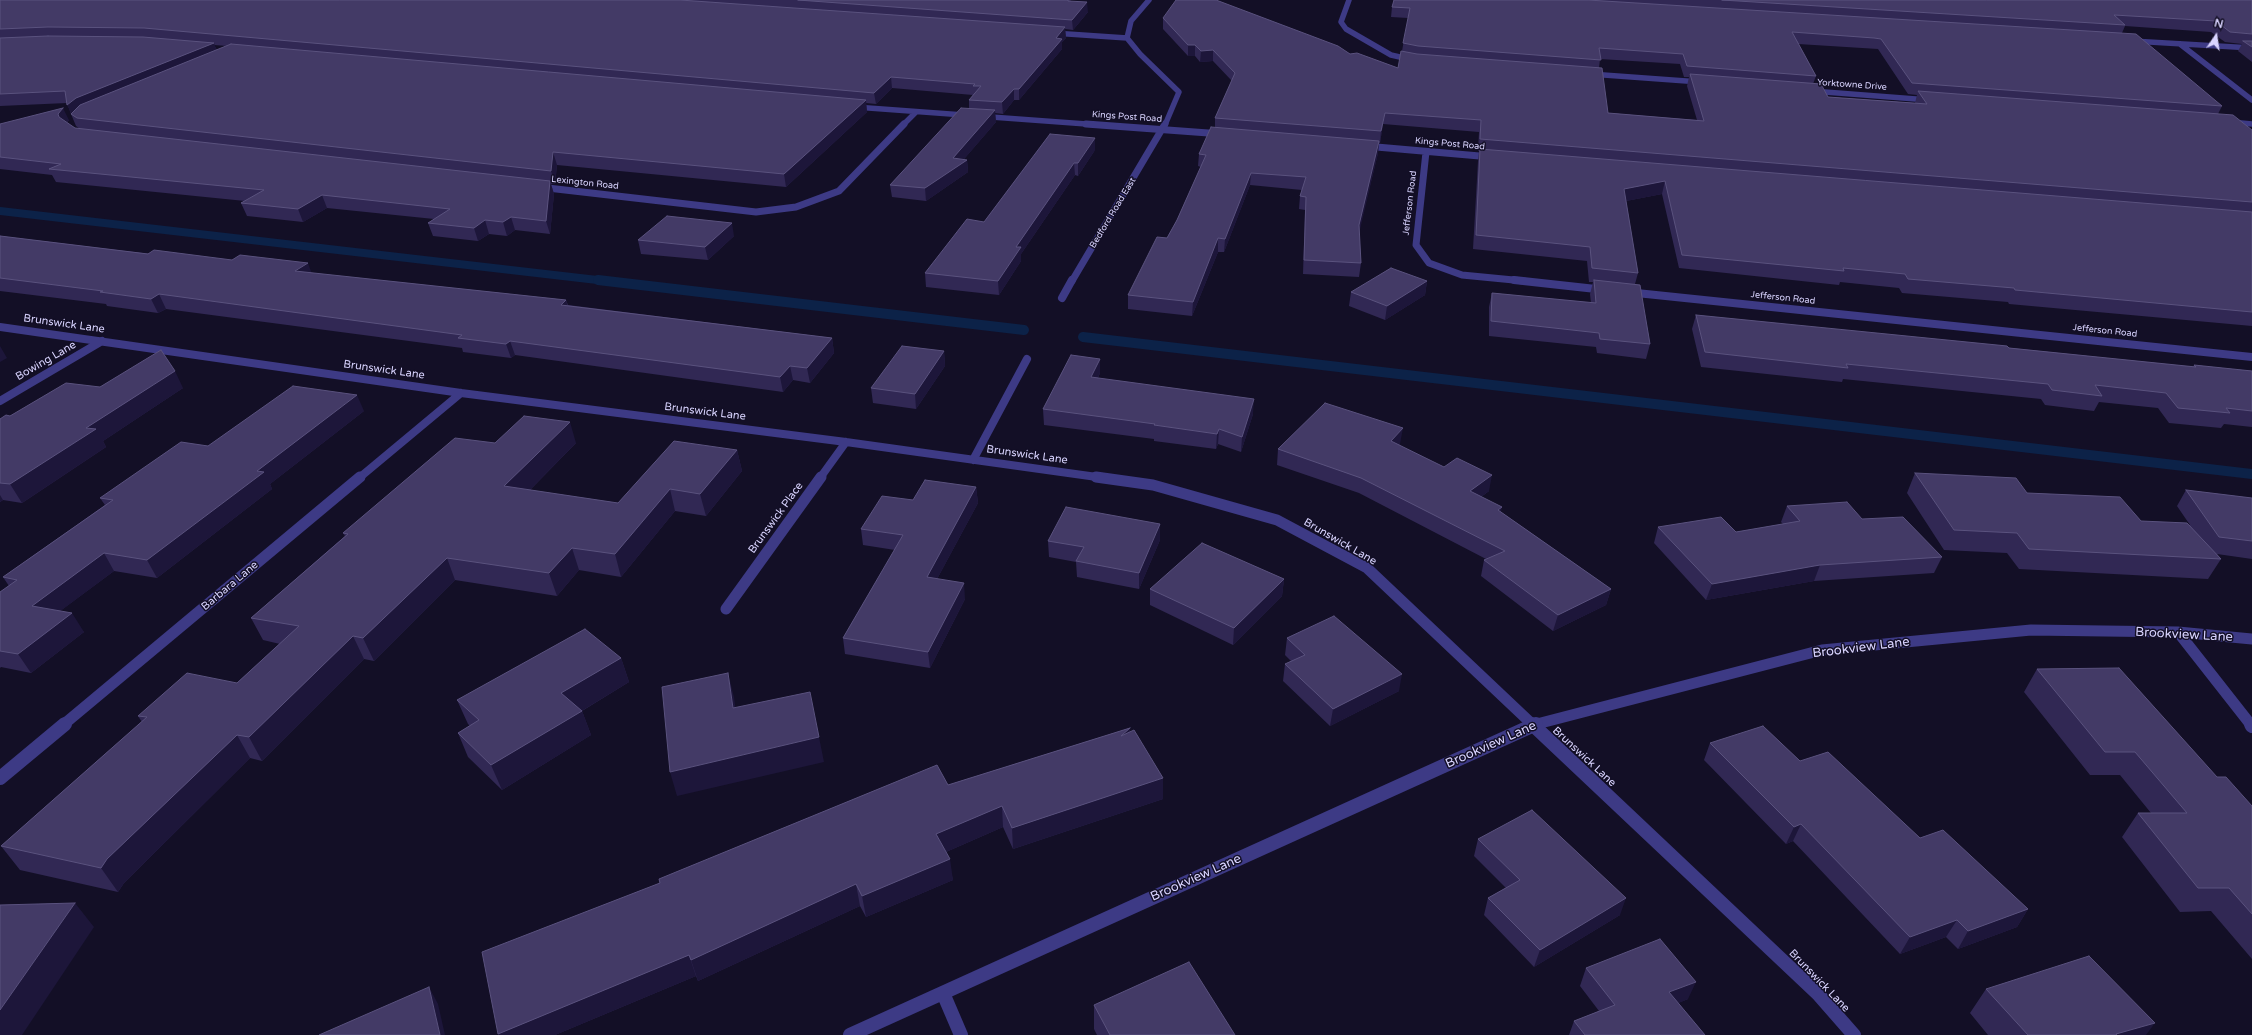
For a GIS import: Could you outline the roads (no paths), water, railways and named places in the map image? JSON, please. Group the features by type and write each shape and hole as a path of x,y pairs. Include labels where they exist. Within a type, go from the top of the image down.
{"street":[{"path":"1048,32 1127,38 1131,21 1148,0"},
{"path":"1349,0 1341,22 1346,29 1392,55 1416,61"},
{"name":"Bedford Road East","path":"1062,298 1163,128 1179,92 1140,54 1127,38"},
{"path":"2124,40 2252,48"},
{"path":"2180,44 2252,100"},
{"path":"1584,73 1711,83"},
{"name":"Yorktowne Drive","path":"1806,90 1934,100"},
{"name":"Kings Post Road","path":"845,106 1163,128 1233,135"},
{"name":"Lexington Road","path":"534,186 756,212 796,207 839,191 916,112"},
{"path":"2220,122 2252,124"},
{"name":"Kings Post Road","path":"1357,145 1498,158"},
{"name":"Jefferson Road","path":"1426,152 1416,245 1430,263 1462,275 2252,356"},
{"name":"Brunswick Lane","path":"0,327 461,393 846,442 1153,485 1277,520 1367,568 1818,994 1854,1035"},
{"name":"Bowing Lane","path":"0,401 102,341"},
{"path":"973,460 1027,359"},
{"name":"Barbara Lane","path":"0,778 461,393"},
{"name":"Brunswick Place","path":"726,608 846,442"},
{"name":"Brookview Lane","path":"850,1035 1533,725 1822,650 2031,630 2178,632 2252,639"},
{"path":"2178,632 2252,726"},
{"path":"943,992 961,1035"}],"waterway":[{"path":"0,211 606,281"},
{"path":"598,280 1024,330"},
{"path":"1083,337 2252,474"}]}
